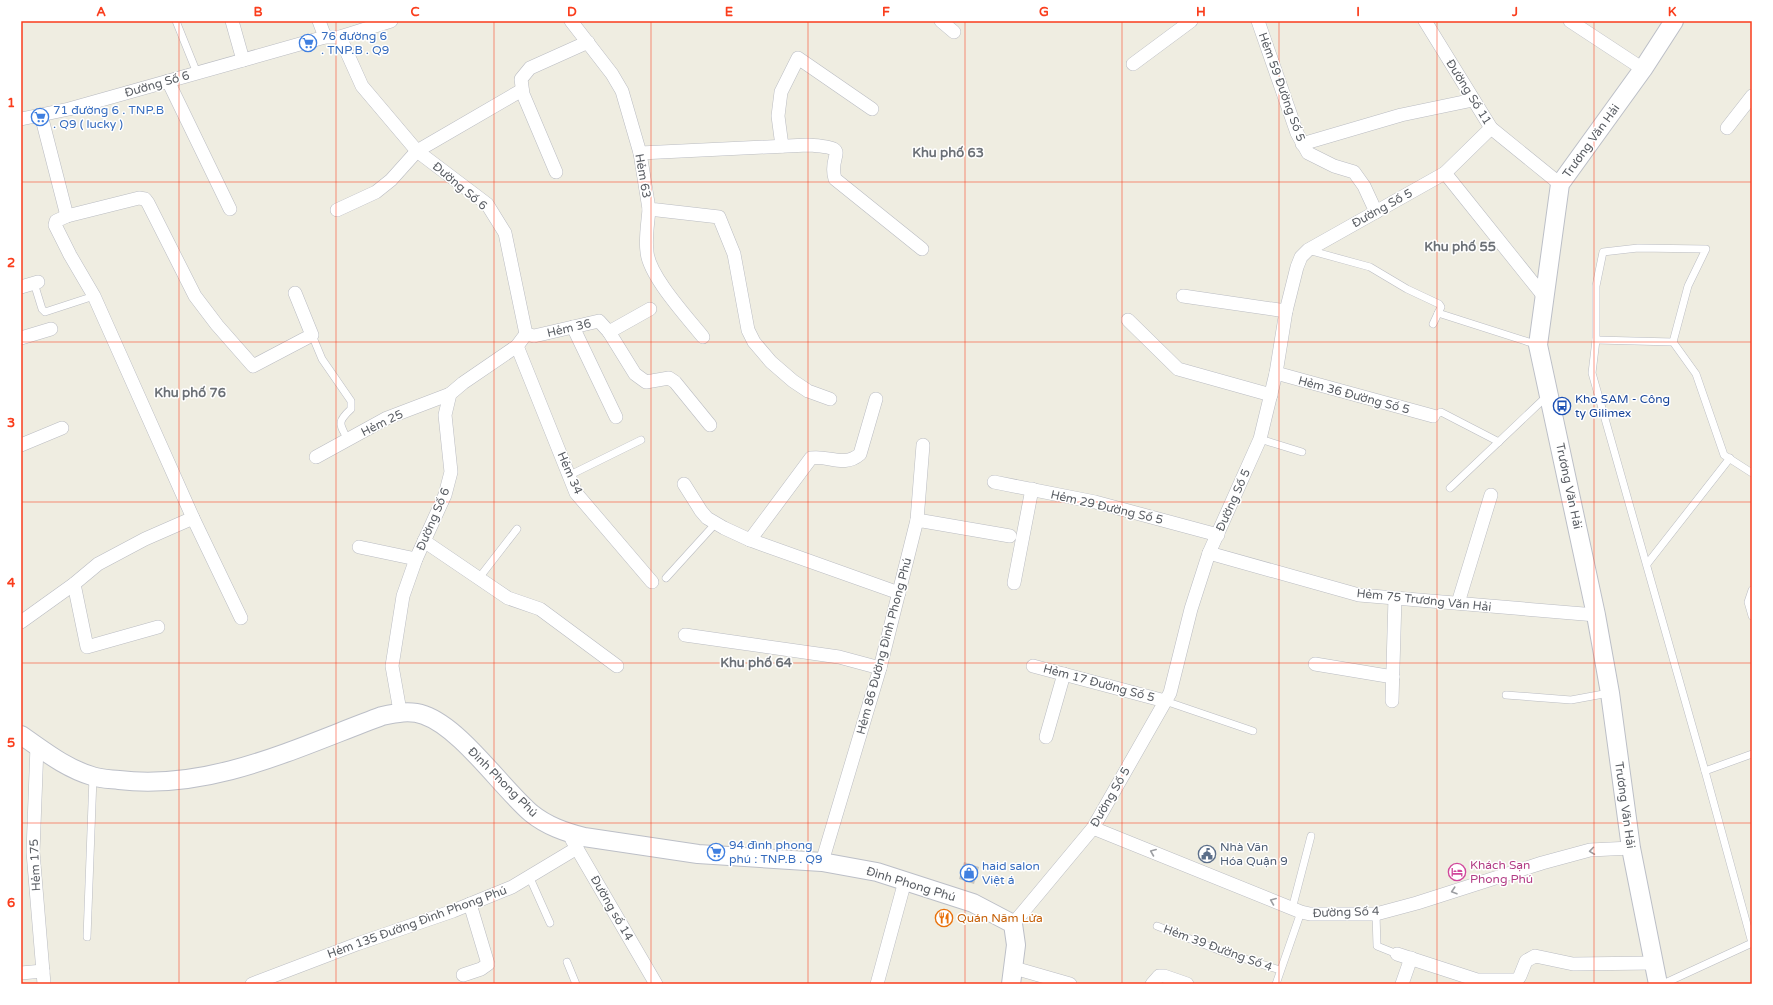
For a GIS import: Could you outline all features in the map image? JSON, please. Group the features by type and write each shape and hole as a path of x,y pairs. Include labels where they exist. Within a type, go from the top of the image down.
{"street":[{"path":"232,21 243,60"},
{"path":"319,21 325,37"},
{"path":"340,37 391,21"},
{"name":"Hẻm 63","path":"571,21 588,42 622,91 640,153 649,209 719,216 734,254 745,306 748,330 754,342 772,362 793,381 808,391 830,399"},
{"path":"941,21 954,32"},
{"path":"1133,64 1191,21"},
{"name":"Hẻm 59 Đường Số 5","path":"1258,21 1296,133 1302,144 1308,153 1334,166 1354,172 1364,186 1376,212"},
{"name":"Đường Số 11","path":"1425,21 1491,128 1560,184"},
{"path":"1570,21 1643,69"},
{"name":"Trương Văn Hải","path":"1658,984 1630,848 1610,693 1596,615 1538,346 1546,299 1560,184 1643,69 1674,21"},
{"name":"Đường Số 6","path":"21,119 69,109 325,37 340,37 362,86 417,151 486,204 505,233 526,334"},
{"path":"556,172 522,90 521,79 530,68 588,42"},
{"path":"782,146 778,116 781,92 798,58 872,109"},
{"path":"168,81 230,209"},
{"path":"337,210 376,192 391,180 417,151 522,90"},
{"path":"1727,128 1752,96"},
{"path":"1302,144 1401,115 1473,100"},
{"path":"41,115 67,216"},
{"name":"Đường Số 5","path":"1013,924 1093,828 1170,693 1191,609 1209,553 1260,438 1276,373 1286,311 1300,257 1308,250 1445,173 1491,128"},
{"path":"640,153 808,145 834,148 837,155 833,171 835,179 922,249"},
{"path":"1445,173 1546,299"},
{"path":"241,618 193,518 94,296 70,255 55,225 56,221 67,216 139,198 145,199 195,296 217,325 253,366 312,335 296,293"},
{"path":"649,209 646,244 649,261 663,286 702,337"},
{"path":"21,287 36,282"},
{"path":"1183,296 1286,311"},
{"name":"Hẻm 36","path":"526,334 534,336 600,321 608,332 650,309"},
{"path":"1128,320 1178,369 1271,395"},
{"path":"573,327 616,417"},
{"path":"21,338 51,329"},
{"path":"608,332 635,374 646,382 669,378 675,382 710,425"},
{"path":"450,394 463,382 517,346 526,334"},
{"name":"Hẻm 34","path":"517,346 576,493 652,582"},
{"name":"Hẻm 36 Đường Số 5","path":"1276,373 1433,416"},
{"name":"Đường Số 6","path":"400,712 392,666 403,596 416,559 444,495 451,472 445,415 450,394"},
{"name":"Hẻm 25","path":"316,457 387,418 450,394"},
{"path":"750,540 811,458 818,457 845,461 853,460 860,454 876,398"},
{"path":"21,445 62,428"},
{"name":"Hẻm 86 Đường Đình Phong Phú","path":"822,862 880,668 917,520 923,445"},
{"name":"Hẻm 29 Đường Số 5","path":"994,482 1095,502 1218,535"},
{"path":"684,484 700,511 715,524 750,540 899,593"},
{"path":"1014,583 1032,490"},
{"path":"1458,604 1491,495"},
{"path":"21,622 74,584 98,564 145,539 193,518"},
{"path":"917,520 1010,536"},
{"path":"424,541 508,598 540,609 617,666"},
{"path":"359,547 416,559"},
{"name":"Hẻm 75 Trương Văn Hải","path":"1209,553 1358,595 1596,615"},
{"path":"74,584 87,647 158,627"},
{"path":"1392,701 1395,598"},
{"path":"685,635 839,657 880,668"},
{"path":"1315,664 1393,677"},
{"name":"Hẻm 17 Đường Số 5","path":"1033,666 1165,701"},
{"path":"1046,737 1064,674"},
{"name":"Đình Phong Phú","path":"21,734 70,767 93,777 136,782 188,780 225,772 280,754 382,716 400,712 423,714 440,723 457,736 504,787 532,814 550,826 568,833 584,837 698,854 822,862 877,872 973,903 1013,924"},
{"name":"Hẻm 175","path":"37,746 33,852 44,984"},
{"name":"Đường Số 4","path":"1093,828 1296,911 1310,914 1376,914 1417,903 1542,863 1590,850 1630,848"},
{"name":"Đường số 14","path":"568,833 656,984"},
{"name":"Hẻm 135 Đường Đình Phong Phú","path":"252,984 470,904 512,887 577,848"},
{"path":"877,984 905,881"},
{"path":"463,975 481,969 488,964 470,904"},
{"path":"1013,924 1016,944 1012,976 1070,984"},
{"path":"1397,954 1477,980 1516,982 1526,961 1535,956 1573,964 1654,963"},
{"path":"1402,984 1411,958"},
{"path":"21,973 43,971"},
{"path":"1152,984 1159,976 1164,976 1187,984"}],"lane":[{"path":"176,21 197,73"},
{"path":"1662,984 1752,944 1647,564 1592,373 1596,340 1596,286 1603,252 1638,248 1706,249 1688,286 1673,342"},
{"path":"1308,250 1370,267 1383,273 1407,289 1441,305 1433,324"},
{"path":"36,282 44,312 94,296"},
{"path":"1438,314 1538,346"},
{"path":"312,335 322,359 351,401 351,409 340,419 340,423 348,440"},
{"path":"1596,340 1673,342"},
{"path":"1673,342 1696,374 1724,455 1752,473"},
{"path":"1450,488 1549,394"},
{"path":"1433,416 1441,412 1499,442"},
{"path":"1260,438 1302,452"},
{"path":"568,476 641,440"},
{"path":"1647,564 1730,458"},
{"path":"666,578 715,524"},
{"path":"479,578 517,530"},
{"path":"1752,590 1748,602 1752,616"},
{"path":"1506,695 1571,700 1610,693"},
{"path":"1165,701 1253,731"},
{"path":"1705,771 1752,754"},
{"path":"88,937 93,777"},
{"name":"Hẻm 39 Đường Số 4","path":"1276,984 1296,911 1311,836"},
{"path":"529,876 550,923"},
{"path":"1376,914 1377,946 1397,954"},
{"name":"Hẻm 39 Đường Số 4","path":"1157,926 1226,953 1280,970"},
{"path":"567,962 576,984"}],"building":[{"name":"haid salon Việt á","path":"964,862 979,867 974,884 959,879"}],"place":[{"name":"76 đường 6 . TNP.B . Q9","path":"308,43"},
{"name":"71 đường 6 . TNP.B . Q9 ( lucky )","path":"40,117"},
{"name":"Kho SAM - Công ty Gilimex","path":"1562,406"},
{"name":"94 đình phong phú : TNP.B . Q9","path":"716,852"},
{"name":"Nhà Văn Hóa Quận 9","path":"1207,854"},
{"name":"Khách Sạn Phong Phú","path":"1457,872"},
{"name":"haid salon Việt á","path":"969,873"},
{"name":"Quán Năm Lửa","path":"944,918"}],"district":[{"name":"Khu phố 63","path":"948,153"},
{"name":"Khu phố 55","path":"1460,247"},
{"name":"Khu phố 76","path":"190,393"},
{"name":"Khu phố 64","path":"756,663"}]}
